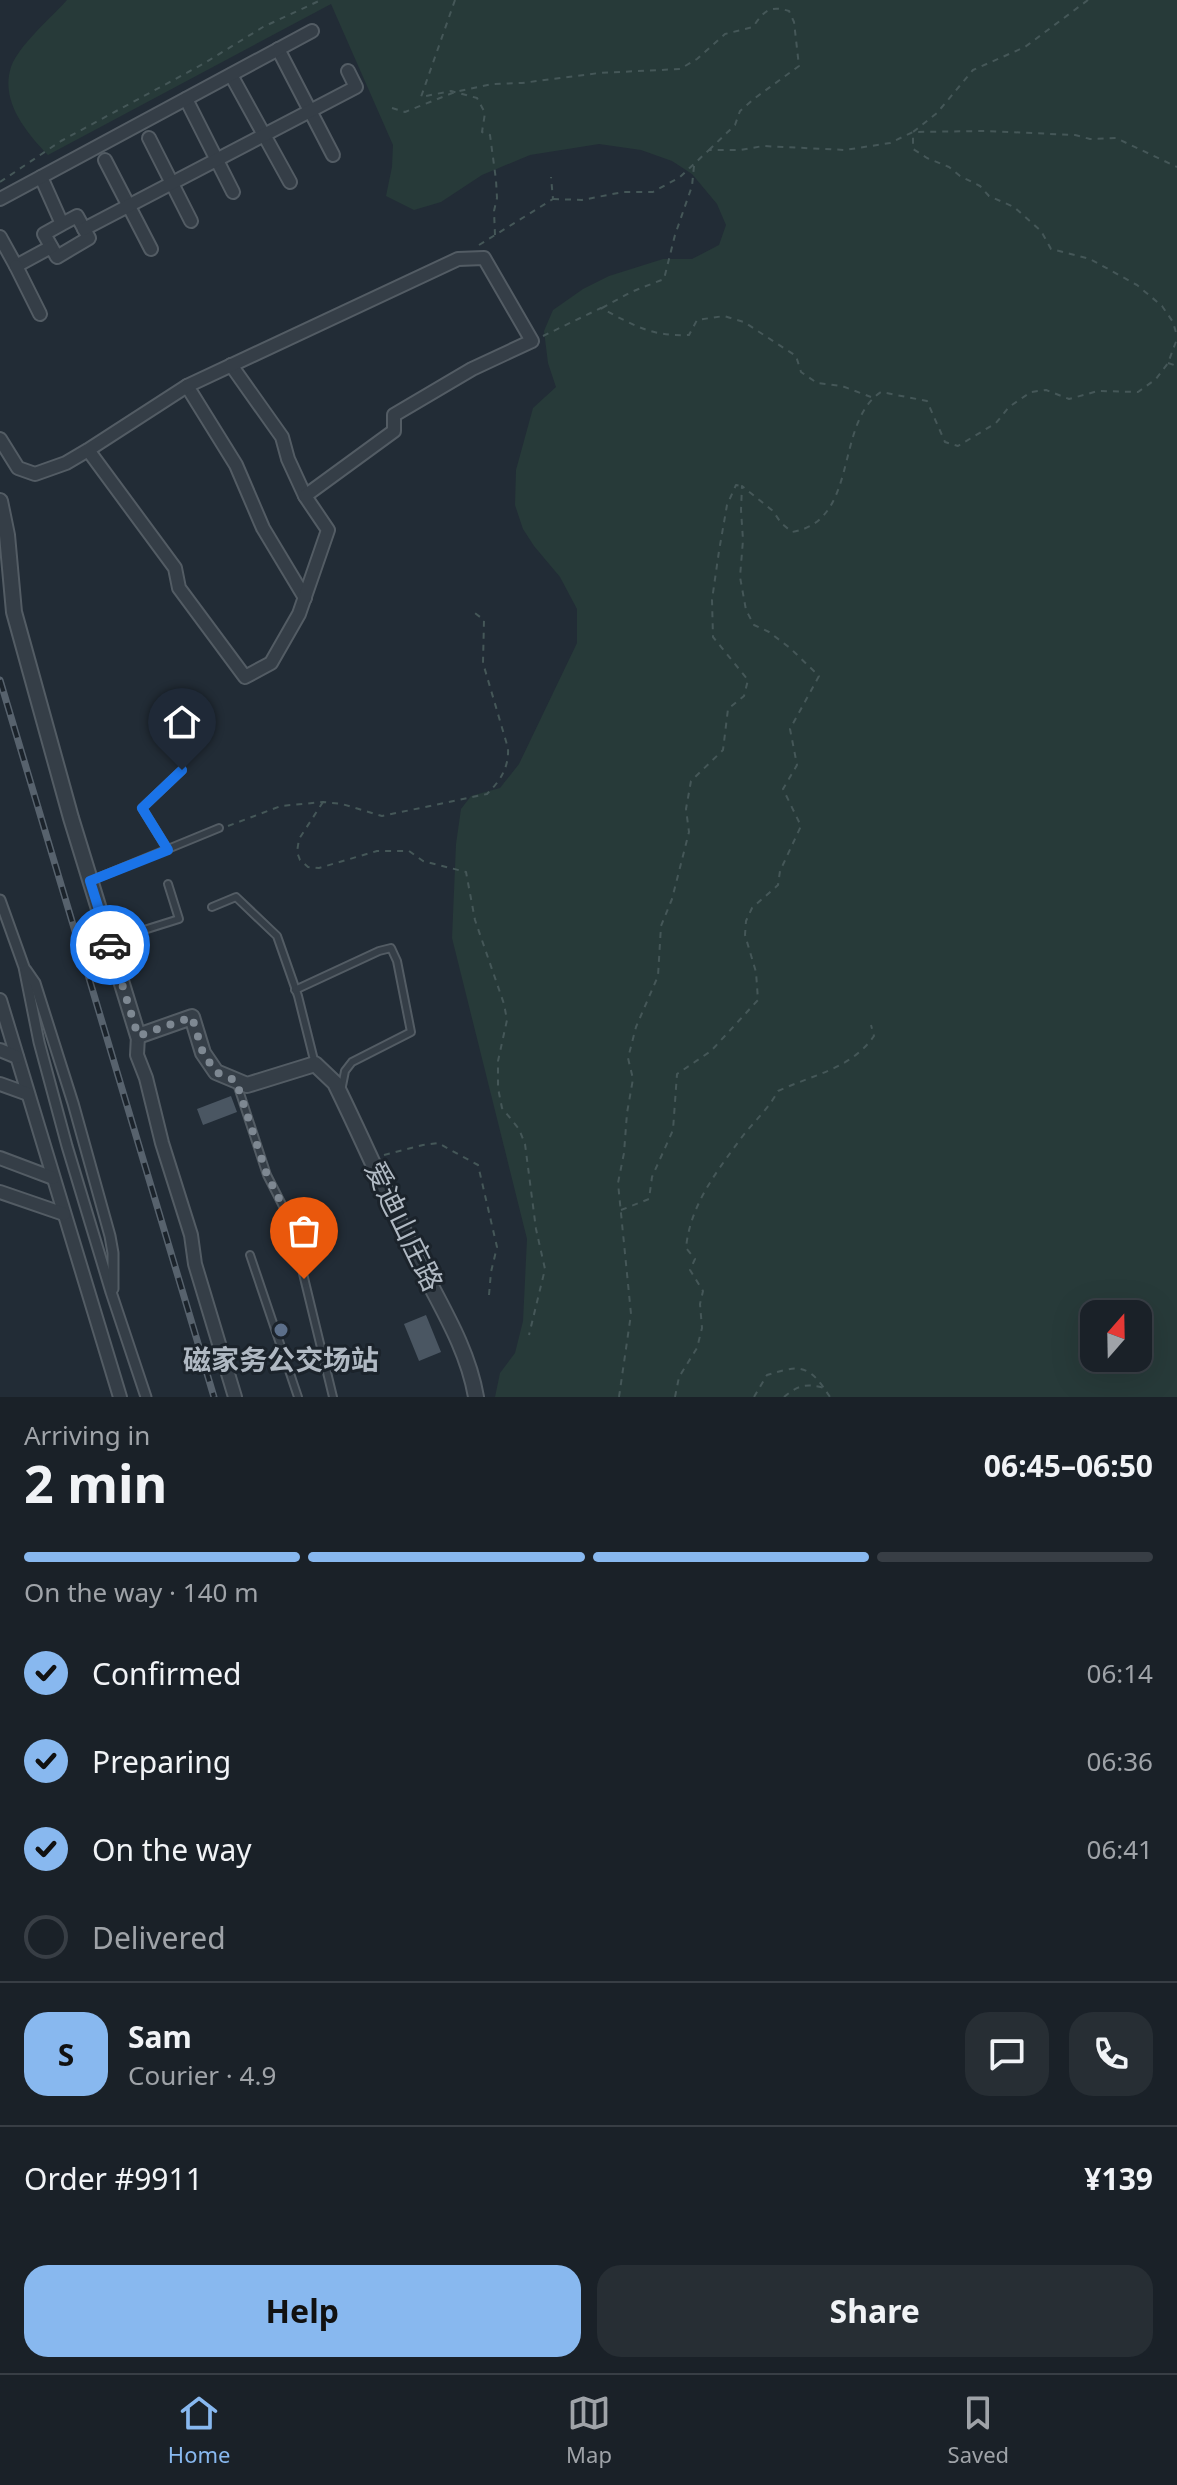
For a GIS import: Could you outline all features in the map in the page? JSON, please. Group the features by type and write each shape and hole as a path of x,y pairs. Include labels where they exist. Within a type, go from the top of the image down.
{"street":[{"path":"0,199 312,31"},
{"path":"278,49 333,155"},
{"path":"84,229 356,87 348,71"},
{"path":"231,75 290,182"},
{"path":"186,99 233,192"},
{"path":"149,138 191,221"},
{"path":"105,160 151,249"},
{"path":"41,177 62,224"},
{"path":"77,216 89,238 57,257 44,234 62,224 77,216"},
{"path":"0,237 40,314"},
{"path":"16,266 51,247"},
{"path":"0,439 18,468 35,474 66,463 187,386 458,259 484,258 532,341 472,369 394,415 394,431 305,496"},
{"path":"88,450 175,568 179,588 245,677 271,663 299,614 328,530 305,496 288,459 282,437 231,365"},
{"path":"187,386 236,465 263,528 305,598"},
{"path":"0,501 7,535 14,612 90,881 138,1036 137,1055 235,1397"},
{"path":"0,900 24,967 39,1042 67,1146 113,1301 146,1397"},
{"path":"24,967 35,983 110,1236 113,1301"},
{"path":"1,1008 120,1397"},
{"path":"138,1036 192,1017 203,1053 216,1072 247,1085 315,1064"},
{"path":"0,1050 17,1057"},
{"name":"爱迪山庄路","path":"315,1064 335,1083 341,1094 414,1253 452,1324 473,1376 476,1397"},
{"path":"0,1084 28,1094"},
{"path":"0,1158 53,1178"},
{"path":"0,1192 64,1214"}],"lane":[{"path":"168,850 142,808 182,770"},
{"path":"90,881 219,828"},
{"path":"109,941 179,919 168,884"},
{"path":"212,907 236,897 277,936 315,1064"},
{"path":"295,990 379,951 391,948 397,961 411,1032 352,1062 345,1071 341,1094"},
{"path":"236,1081 267,1175 290,1220 333,1397"},
{"path":"250,1255 298,1397"}],"path":[{"path":"0,182 73,135 203,64 263,27 321,0"},
{"path":"455,0 421,97 492,84 599,73 680,69 697,59 725,34 753,27 763,13 777,8 789,11 794,22 799,66 740,111 735,125 680,177 653,192 623,192 582,200 553,199 458,259"},
{"path":"709,150 763,146 845,150 890,143 913,132 937,113 973,70 1025,47 1088,0"},
{"path":"392,108 405,112 455,92 477,98 485,113 482,132 490,135 496,180 495,235"},
{"path":"913,132 986,131 1116,138 1177,167"},
{"path":"619,1397 631,1314 618,1183 633,1079 628,1058 636,1027 658,976 661,926 672,899 689,832 686,809 691,781 723,750 728,709 744,696 748,680 713,637 712,600 727,505 736,485 742,486 773,511 792,532 808,529 827,514 859,422 872,398 881,392 927,401 945,442 958,446 996,423 1009,407 1031,392 1046,390 1069,399 1098,391 1138,392 1156,379 1168,363 1177,337 1173,322 1162,306 1137,285 1090,259 1051,249 1041,231 1014,207 989,196 980,186 913,149 913,132"},
{"path":"532,341 664,279 692,186 694,164"},
{"path":"551,177 553,199"},
{"path":"601,308 643,330 666,336 689,335 697,320 724,316 744,322 796,356 801,372 817,383 842,386 872,398"},
{"path":"1168,363 1177,366"},
{"path":"621,1210 649,1199 652,1177 673,1130 677,1074 711,1051 758,1000 756,972 745,935 746,921 752,908 778,885 780,871 801,826 783,789 797,765 790,729 819,676 790,648 754,625 746,610 740,577 742,486"},
{"path":"219,828 281,806 323,802 342,804 382,816 487,794 497,784 509,762 508,748 483,663 484,620 471,610"},
{"path":"323,802 299,839 297,852 308,867 319,868 377,851 409,851 423,861 466,872 475,920 504,1004 507,1020 498,1061 498,1088 502,1108 519,1129 525,1144 536,1229 545,1269 529,1335"},
{"path":"675,1397 679,1377 697,1348 702,1328 700,1304 703,1291 690,1270 695,1259 686,1248 687,1234 705,1188 739,1141 769,1108 778,1091 826,1073 849,1060 874,1036 871,1025"},
{"path":"371,1158 438,1143 478,1165 497,1247 489,1295"},
{"path":"754,1397 767,1375 795,1367 814,1373 830,1397"},
{"path":"784,1397 795,1388 810,1384 824,1388"}],"green space":[{"path":"67,0 1177,0 1177,1397 495,1397 500,1373 515,1353 523,1321 527,1239 452,938 456,844 461,809 471,796 500,788 519,764 577,643 577,609 560,577 523,529 515,505 516,470 533,408 556,387 548,363 544,331 553,310 609,276 663,259 692,259 719,245 726,225 717,204 692,174 672,161 641,150 599,144 530,155 482,175 441,202 414,210 386,196 393,145 331,4 48,155 17,115 9,92 11,67 36,32"}],"building":[{"path":"231,1096 237,1112 203,1125 197,1109"},
{"path":"426,1315 441,1352 419,1361 404,1324"}],"railway":[{"path":"0,680 214,1397"}],"way so far":[{"path":"110,945 138,1036 192,1017 203,1053 216,1072 236,1081 255,1145 290,1220 304,1279"}],"place":[{"name":"磁家务公交场站","path":"281,1330"}],"route":[{"path":"110,945 90,881 168,850 142,808 182,770"}]}
